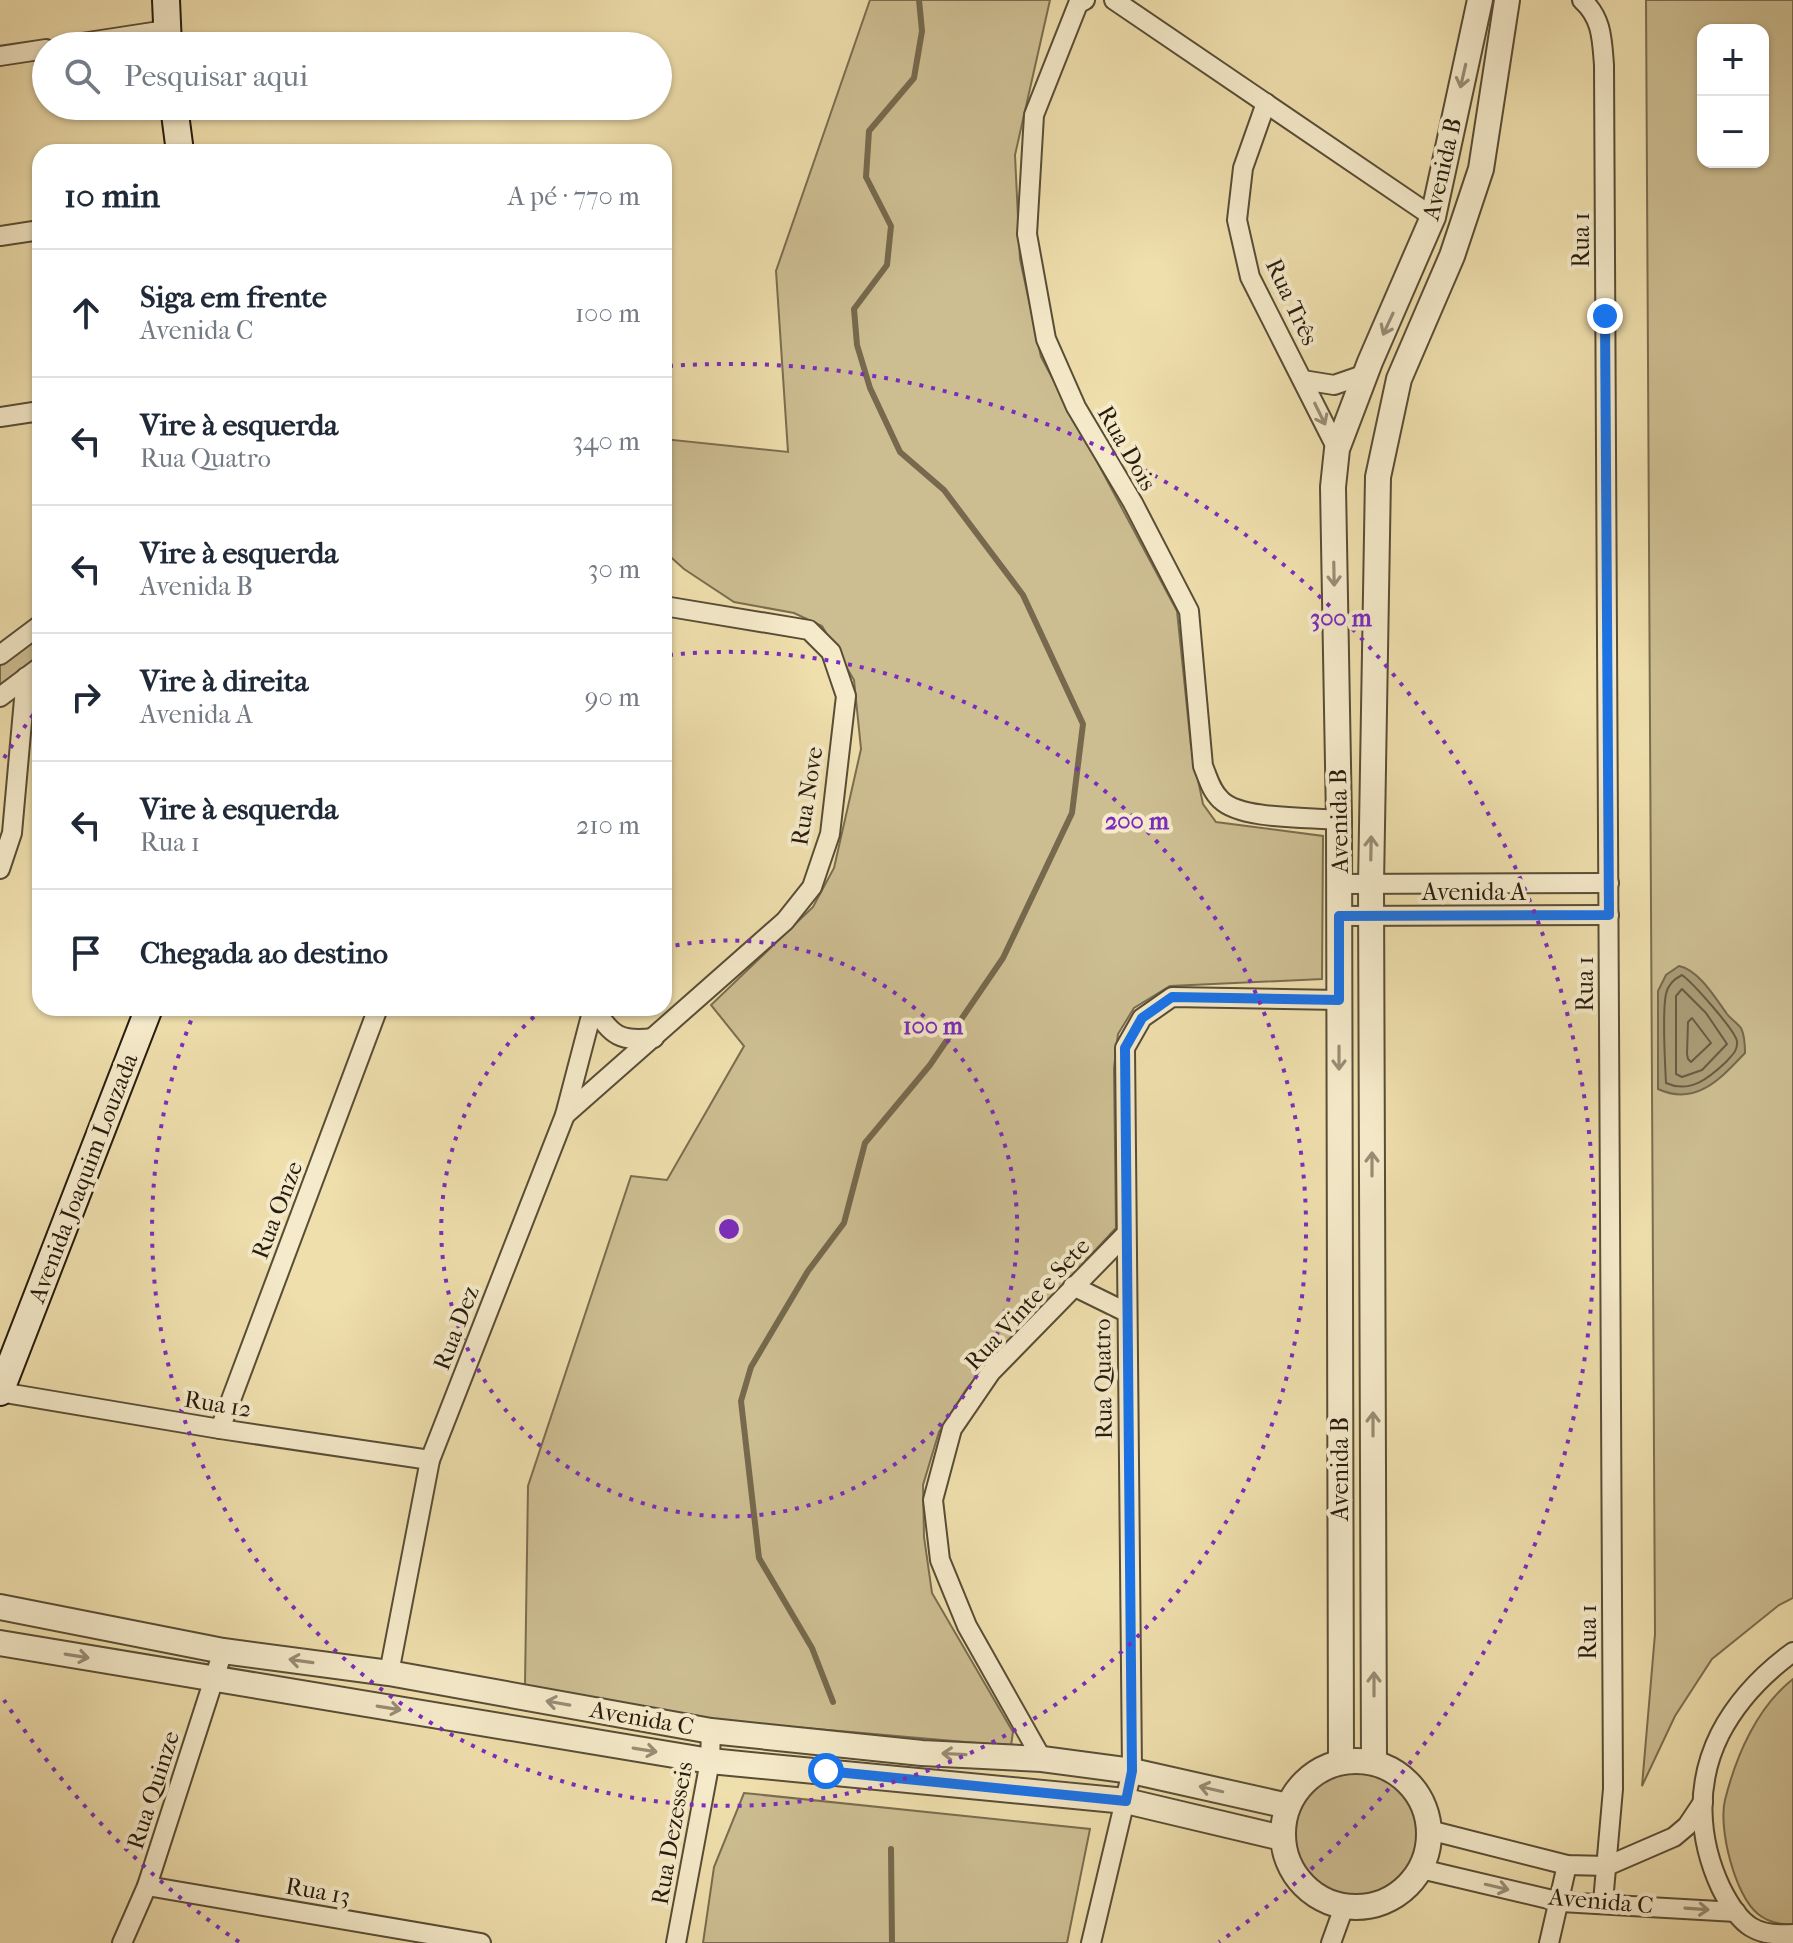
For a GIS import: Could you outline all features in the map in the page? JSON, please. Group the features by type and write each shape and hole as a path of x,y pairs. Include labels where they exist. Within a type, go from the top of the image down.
{"main road":[{"path":"166,0 167,32"},
{"path":"176,120 179,144"},
{"name":"Avenida Joaquim Louzada","path":"0,1392 146,1016"}],"street":[{"name":"Rua Dois","path":"1085,0 1078,4 1034,115 1027,234 1046,339 1076,407 1133,503 1189,611 1203,766 1210,786 1222,802 1245,812 1339,820"},
{"path":"1114,0 1433,217"},
{"name":"Avenida B","path":"1341,1762 1339,820 1333,487 1337,449 1433,217 1480,0"},
{"name":"Rua 1","path":"1582,0 1596,15 1601,28 1604,65 1613,1789 1603,1902"},
{"name":"Avenida B","path":"1374,1762 1371,885 1378,477 1399,379 1452,256 1481,169 1510,2"},
{"path":"0,56 32,51"},
{"name":"Rua Três","path":"1266,103 1243,168 1237,220 1250,277 1337,449"},
{"path":"0,236 32,231"},
{"name":"Rua Três","path":"1303,380 1334,385 1366,374"},
{"path":"0,417 32,412"},
{"name":"Rua Nove","path":"565,1115 785,921 812,887 830,834 846,696 831,652 809,630 672,607"},
{"path":"0,655 32,631"},
{"path":"0,697 32,673"},
{"path":"0,869 12,833 32,680"},
{"name":"Avenida A","path":"1339,884 1609,883"},
{"name":"Avenida A","path":"1339,916 1609,915"},
{"name":"Rua Quatro","path":"1091,1943 1132,1771 1125,1048 1142,1018 1172,997 1339,1000"},
{"name":"Rua Onze","path":"220,1429 375,1016"},
{"name":"Rua Dez","path":"389,1673 430,1460 565,1115 591,1016"},
{"path":"600,1016 616,1036 632,1041 654,1038"},
{"name":"Rua Vinte e Sete","path":"1042,1759 967,1626 940,1560 933,1500 952,1429 991,1372 1125,1235"},
{"path":"1073,1286 1126,1312"},
{"name":"Rua 12","path":"0,1392 430,1460"},
{"name":"Avenida C","path":"0,1607 223,1651 389,1673 711,1731 922,1753 1042,1759 1132,1771 1288,1806"},
{"name":"Avenida C","path":"0,1643 710,1761 1126,1801 1282,1838"},
{"name":"Rua Quinze","path":"122,1943 147,1886 223,1651"},
{"path":"1793,1652 1755,1684 1735,1710 1719,1736 1703,1787 1705,1841 1712,1868 1736,1912 1751,1927 1767,1933 1793,1934"},
{"name":"Rua Dezesseis","path":"676,1943 710,1761 711,1731"},
{"path":"1341,1762 1374,1762 1396,1772 1413,1787 1425,1807 1428,1850 1421,1869 1407,1887 1388,1900 1366,1907 1344,1907 1320,1899 1300,1884 1287,1862 1282,1838 1288,1806 1300,1785 1319,1770 1341,1762"},
{"name":"Avenida C","path":"1429,1830 1567,1865 1607,1866 1674,1837 1687,1826 1703,1802"},
{"path":"1549,1943 1561,1902 1567,1865"},
{"name":"Avenida C","path":"1421,1869 1561,1902 1736,1912"},
{"name":"Rua 13","path":"147,1886 481,1943"},
{"path":"1331,1943 1344,1907"}],"shaded area":[{"path":"870,0 1050,0 1015,155 1020,259 1041,357 1177,611 1191,746 1203,804 1216,822 1323,836 1322,979 1170,986 1134,1008 1118,1034 1114,1068 1116,1228 967,1388 939,1432 923,1485 924,1537 932,1593 1013,1732 1011,1746 714,1720 525,1685 528,1486 631,1176 667,1180 744,1046 711,1005 813,907 834,868 861,749 854,680 822,626 794,613 734,602 672,558 672,440 788,452 776,271"},
{"path":"1646,0 1793,0 1793,1598 1779,1605 1712,1659 1675,1716 1642,1786 1655,1634"},
{"path":"32,641 32,664 0,690 0,664"},
{"path":"1793,1679 1793,1924 1788,1924 1762,1917 1742,1893 1726,1844 1723,1812 1735,1766 1750,1734 1769,1704"},
{"path":"1356,1768 1381,1773 1401,1787 1415,1807 1420,1832 1415,1857 1401,1877 1381,1891 1356,1896 1331,1891 1311,1877 1297,1857 1292,1832 1297,1807 1311,1787 1331,1773"},
{"path":"744,1793 1090,1829 1067,1943 703,1943 714,1867"}],"water":[{"path":"1679,966 1700,979 1741,1028 1745,1053 1707,1087 1696,1092 1672,1094 1658,1089 1658,991 1666,975"}],"waterway":[{"path":"833,1702 812,1648 759,1558 741,1401 751,1367 808,1271 844,1223 865,1143 930,1065 1003,958 1072,813 1083,724 1023,595 944,490 900,452 870,388 857,345 854,309 887,265 891,226 866,177 869,131 914,78 922,31 919,0"},
{"path":"891,1849 892,1943"}],"route":[{"path":"826,1771 1126,1801 1132,1771 1125,1048 1142,1018 1172,997 1339,1000 1339,916 1609,915 1605,316"}]}
